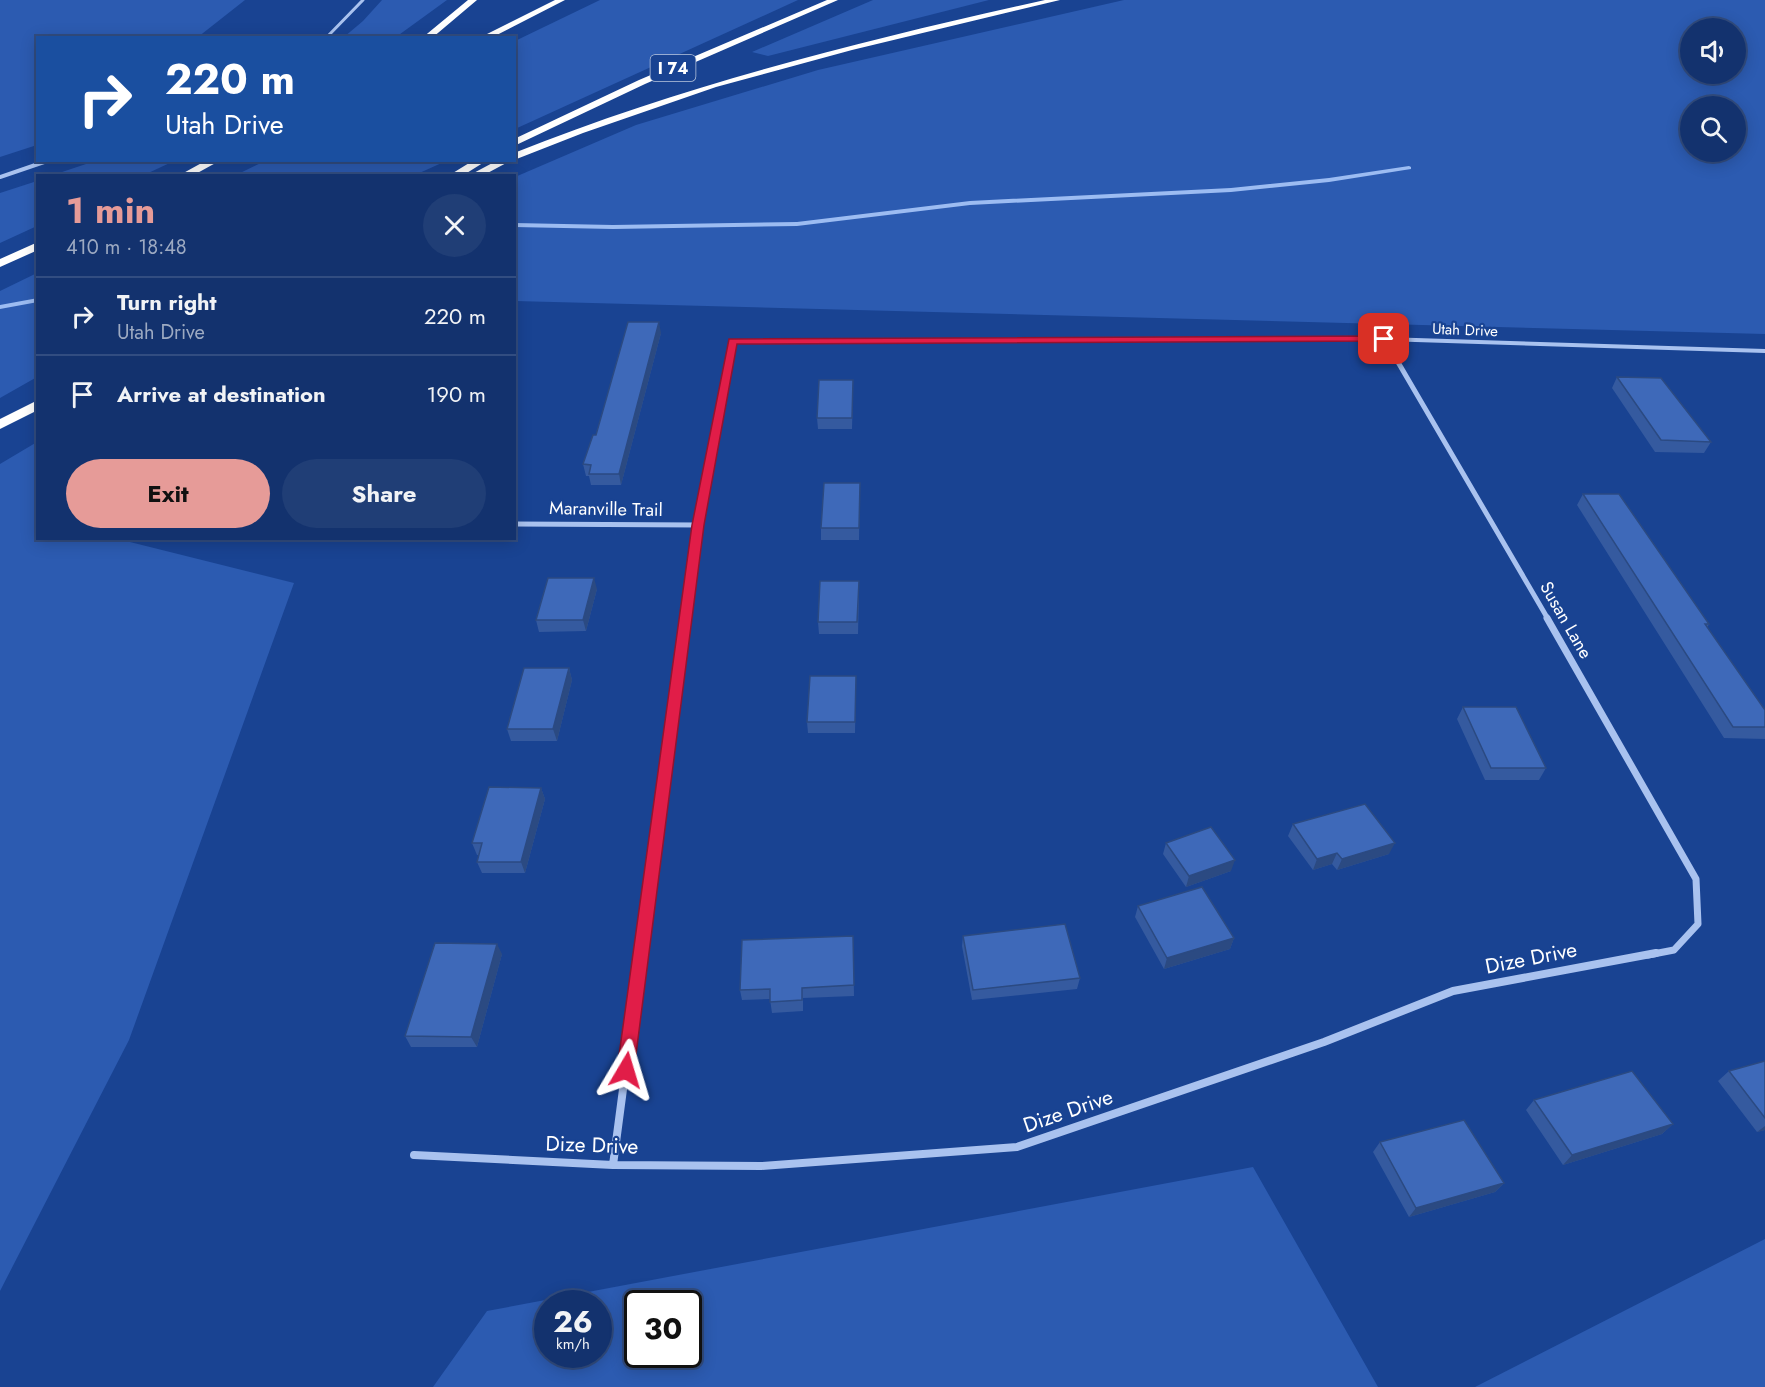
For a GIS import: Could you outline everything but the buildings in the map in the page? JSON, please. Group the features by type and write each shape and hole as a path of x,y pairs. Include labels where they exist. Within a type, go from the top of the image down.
{"highway":[{"path":"428,36 473,0"},
{"path":"487,36 561,0"},
{"name":"I 74","path":"516,142 642,82 834,0"},
{"path":"516,156 656,105 794,63 1056,0"},
{"path":"186,174 206,162"},
{"path":"186,174 212,162"},
{"path":"457,174 478,162"},
{"path":"477,174 503,162"},
{"path":"0,263 36,246"},
{"path":"0,425 36,405"}],"street":[{"path":"328,36 363,0"},
{"path":"0,177 44,162"},
{"name":"Utah Drive","path":"698,525 733,341 1384,339 1765,351"},
{"name":"Susan Lane","path":"1384,339 1473,488 1696,879 1698,924"},
{"name":"Maranville Trail","path":"516,524 698,525"},
{"path":"613,1165 698,525"},
{"name":"Dize Drive","path":"414,1155 613,1165 760,1166 1017,1147 1324,1042 1453,991 1674,950 1698,924"}],"shaded area":[{"path":"0,0 245,0 199,36 36,36 36,145 0,157"},
{"path":"382,0 447,0 397,36 345,36"},
{"path":"600,0 798,0 516,129 516,41"},
{"path":"873,0 989,0 768,56 752,52"},
{"path":"1124,0 1765,0 1765,334 516,301 516,177 636,125 818,70"},
{"path":"92,162 172,162 146,174 56,174"},
{"path":"263,162 444,162 417,174 238,174"},
{"path":"36,181 36,226 0,243 0,193"},
{"path":"36,273 36,378 0,398 0,291"},
{"path":"36,443 36,540 122,540 294,583 129,1040 0,1291 0,464"},
{"path":"1253,1167 1378,1387 433,1387 487,1311 534,1302 534,1368 612,1368 612,1290 599,1290"},
{"path":"1765,1239 1765,1387 1475,1387"}],"waterway":[{"path":"516,225 613,227 797,224 970,203 1231,190 1329,180 1409,168"},
{"path":"0,307 36,300"}],"route":[{"path":"626,1070 698,525 733,341 1384,339"}]}
